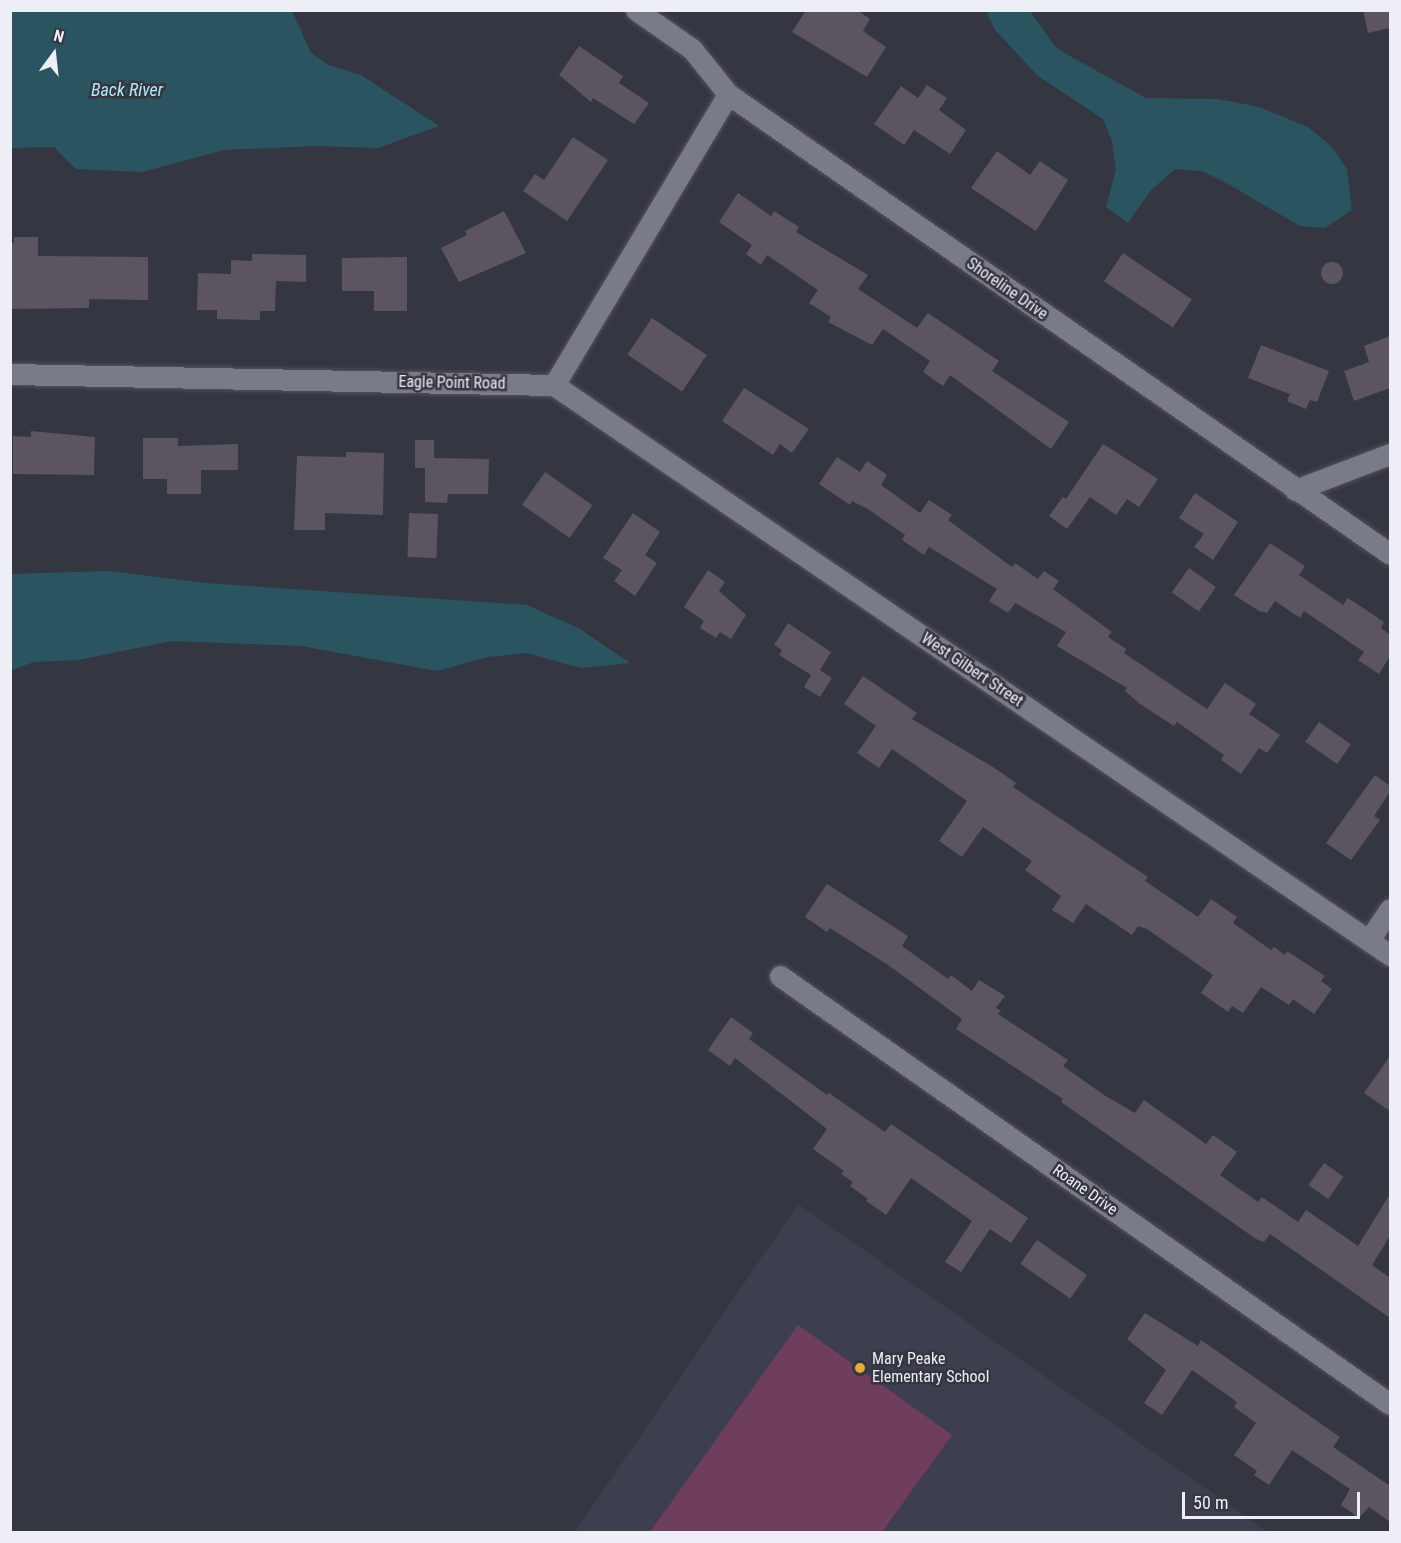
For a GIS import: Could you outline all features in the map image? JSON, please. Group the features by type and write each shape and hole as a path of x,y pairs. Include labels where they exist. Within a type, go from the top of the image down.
{"street":[{"name":"Shoreline Drive","path":"636,10 692,49 728,94 1390,554"},
{"path":"554,384 728,94"},
{"name":"Eagle Point Road","path":"10,374 554,384"},
{"name":"West Gilbert Street","path":"554,384 1390,955"},
{"path":"1295,489 1390,454"},
{"path":"1369,940 1390,909"},
{"name":"Roane Drive","path":"780,976 1390,1404"}],"shaded area":[{"name":"Mary Peake Elementary School","path":"798,1204 1268,1532 575,1532"},
{"path":"798,1325 952,1435 882,1532 650,1532"}],"water":[{"name":"Back River","path":"10,11 292,11 311,53 329,65 361,75 439,126 378,148 316,146 224,150 142,172 76,169 54,147 11,148"},
{"path":"986,11 1030,11 1055,46 1146,98 1218,99 1259,107 1308,127 1332,147 1347,169 1352,210 1325,228 1300,226 1223,181 1201,171 1175,169 1151,190 1128,223 1106,207 1116,169 1112,141 1103,119 1038,76 995,30"},
{"path":"110,571 204,583 527,605 580,629 630,663 581,668 526,653 488,657 437,671 301,646 172,641 78,660 34,662 11,670 11,574"}],"building":[{"path":"806,10 857,10 870,19 863,31 886,47 867,77 792,32"},
{"path":"1363,10 1390,10 1390,28 1368,33"},
{"path":"579,46 623,76 619,83 649,103 634,124 593,98 591,102 559,75"},
{"path":"927,85 947,98 939,110 966,130 950,154 914,130 904,145 874,124 901,86 918,98"},
{"path":"573,137 608,160 567,221 523,191 535,174 544,180"},
{"path":"997,151 1030,175 1040,161 1068,180 1036,231 971,188"},
{"path":"738,193 771,216 774,211 799,227 796,232 868,275 858,289 917,328 928,313 999,361 992,371 1069,422 1051,449 950,375 943,386 923,372 930,361 883,329 872,345 828,322 831,317 809,303 818,290 767,255 761,265 746,254 752,245 719,222"},
{"path":"504,211 526,253 459,282 441,248 467,235 465,231"},
{"path":"14,237 38,237 38,256 148,257 148,300 89,299 89,308 10,309 10,243 14,243"},
{"path":"1123,253 1192,299 1173,328 1104,281"},
{"path":"252,254 306,255 306,282 276,281 275,311 260,311 260,320 217,319 217,310 197,310 198,273 231,274 231,260 252,261"},
{"path":"407,257 407,311 374,311 374,291 342,291 342,258"},
{"path":"1332,262 1340,265 1343,273 1340,281 1332,284 1324,281 1321,273 1324,265"},
{"path":"652,318 707,355 682,391 627,354"},
{"path":"1390,336 1390,388 1354,401 1344,371 1369,362 1364,346"},
{"path":"1261,345 1329,371 1317,402 1310,400 1306,409 1287,401 1290,394 1248,378"},
{"path":"744,388 809,429 792,453 780,444 773,455 722,421"},
{"path":"31,431 95,437 94,475 13,474 13,436 31,437"},
{"path":"143,438 178,438 178,446 238,444 238,470 201,470 201,494 167,494 167,479 143,479"},
{"path":"415,440 434,440 434,458 489,459 488,494 448,494 447,503 425,502 425,468 415,468"},
{"path":"1103,444 1158,479 1139,507 1127,499 1116,515 1090,497 1067,529 1049,516 1063,497 1066,499"},
{"path":"346,452 384,453 383,515 325,513 325,530 294,530 297,456 346,457"},
{"path":"837,457 860,472 867,461 887,475 881,485 920,513 929,500 952,515 948,520 1012,567 1015,563 1038,579 1044,571 1059,581 1053,589 1112,632 1108,637 1126,649 1124,653 1207,709 1225,683 1256,704 1249,714 1280,735 1267,753 1259,748 1241,774 1221,760 1224,755 1177,722 1174,726 1140,704 1125,691 1127,688 1057,646 1066,632 1015,603 1008,613 989,601 997,589 929,547 924,555 902,540 905,535 868,509 852,501 850,505 819,484"},
{"path":"545,472 593,505 570,538 522,505"},
{"path":"1195,493 1238,522 1213,560 1194,547 1204,534 1179,518"},
{"path":"409,513 438,514 436,558 407,557"},
{"path":"633,513 660,532 645,555 657,563 635,596 614,581 622,570 603,558"},
{"path":"1270,543 1305,566 1299,575 1343,605 1348,598 1384,622 1381,628 1390,635 1390,656 1379,674 1358,660 1364,652 1304,611 1300,618 1275,601 1267,613 1259,611 1234,595"},
{"path":"1189,568 1216,587 1199,612 1172,593"},
{"path":"708,570 725,582 719,591 746,615 731,639 720,632 716,638 700,628 704,621 684,607"},
{"path":"788,623 831,652 820,670 832,678 820,697 804,687 811,675 779,655 782,650 774,645"},
{"path":"863,676 917,713 912,719 996,769 1016,783 1013,787 1148,877 1145,881 1198,917 1211,899 1237,917 1233,923 1271,950 1274,947 1285,955 1287,951 1325,976 1321,981 1332,989 1314,1014 1293,999 1289,1005 1261,987 1243,1013 1232,1006 1228,1012 1201,993 1213,975 1147,929 1138,926 1132,935 1086,904 1073,923 1052,910 1061,896 1025,870 1032,861 983,827 962,857 939,841 967,801 892,749 879,768 857,753 876,726 844,704"},
{"path":"1319,722 1351,744 1337,764 1305,742"},
{"path":"1375,775 1390,786 1390,792 1374,816 1380,820 1351,860 1326,843"},
{"path":"827,884 908,936 902,946 948,979 951,975 972,991 979,980 1005,996 996,1008 1001,1011 998,1014 1068,1060 1063,1066 1104,1095 1135,1113 1144,1100 1206,1144 1213,1135 1237,1152 1220,1175 1258,1202 1262,1197 1298,1222 1306,1210 1358,1246 1390,1194 1390,1236 1372,1265 1390,1278 1390,1318 1270,1234 1264,1242 1256,1239 1061,1102 1063,1099 956,1029 962,1019 888,965 830,928 827,932 805,917"},
{"path":"731,1017 753,1033 749,1039 827,1095 829,1093 885,1132 891,1124 1028,1218 1011,1243 990,1229 961,1272 945,1262 972,1221 911,1178 886,1215 866,1201 868,1199 850,1186 853,1182 841,1174 844,1171 813,1149 827,1129 735,1058 730,1066 708,1050"},
{"path":"1390,1056 1390,1111 1364,1093"},
{"path":"1324,1163 1344,1177 1328,1199 1309,1185"},
{"path":"1037,1240 1087,1275 1070,1299 1020,1264"},
{"path":"1145,1313 1198,1346 1201,1340 1340,1437 1333,1447 1390,1486 1390,1522 1369,1507 1359,1518 1341,1505 1350,1489 1292,1450 1269,1485 1254,1475 1257,1471 1234,1455 1256,1423 1234,1407 1237,1402 1192,1370 1162,1415 1144,1403 1166,1370 1127,1339"}],"place":[{"name":"Mary Peake Elementary School","path":"860,1368"}]}
